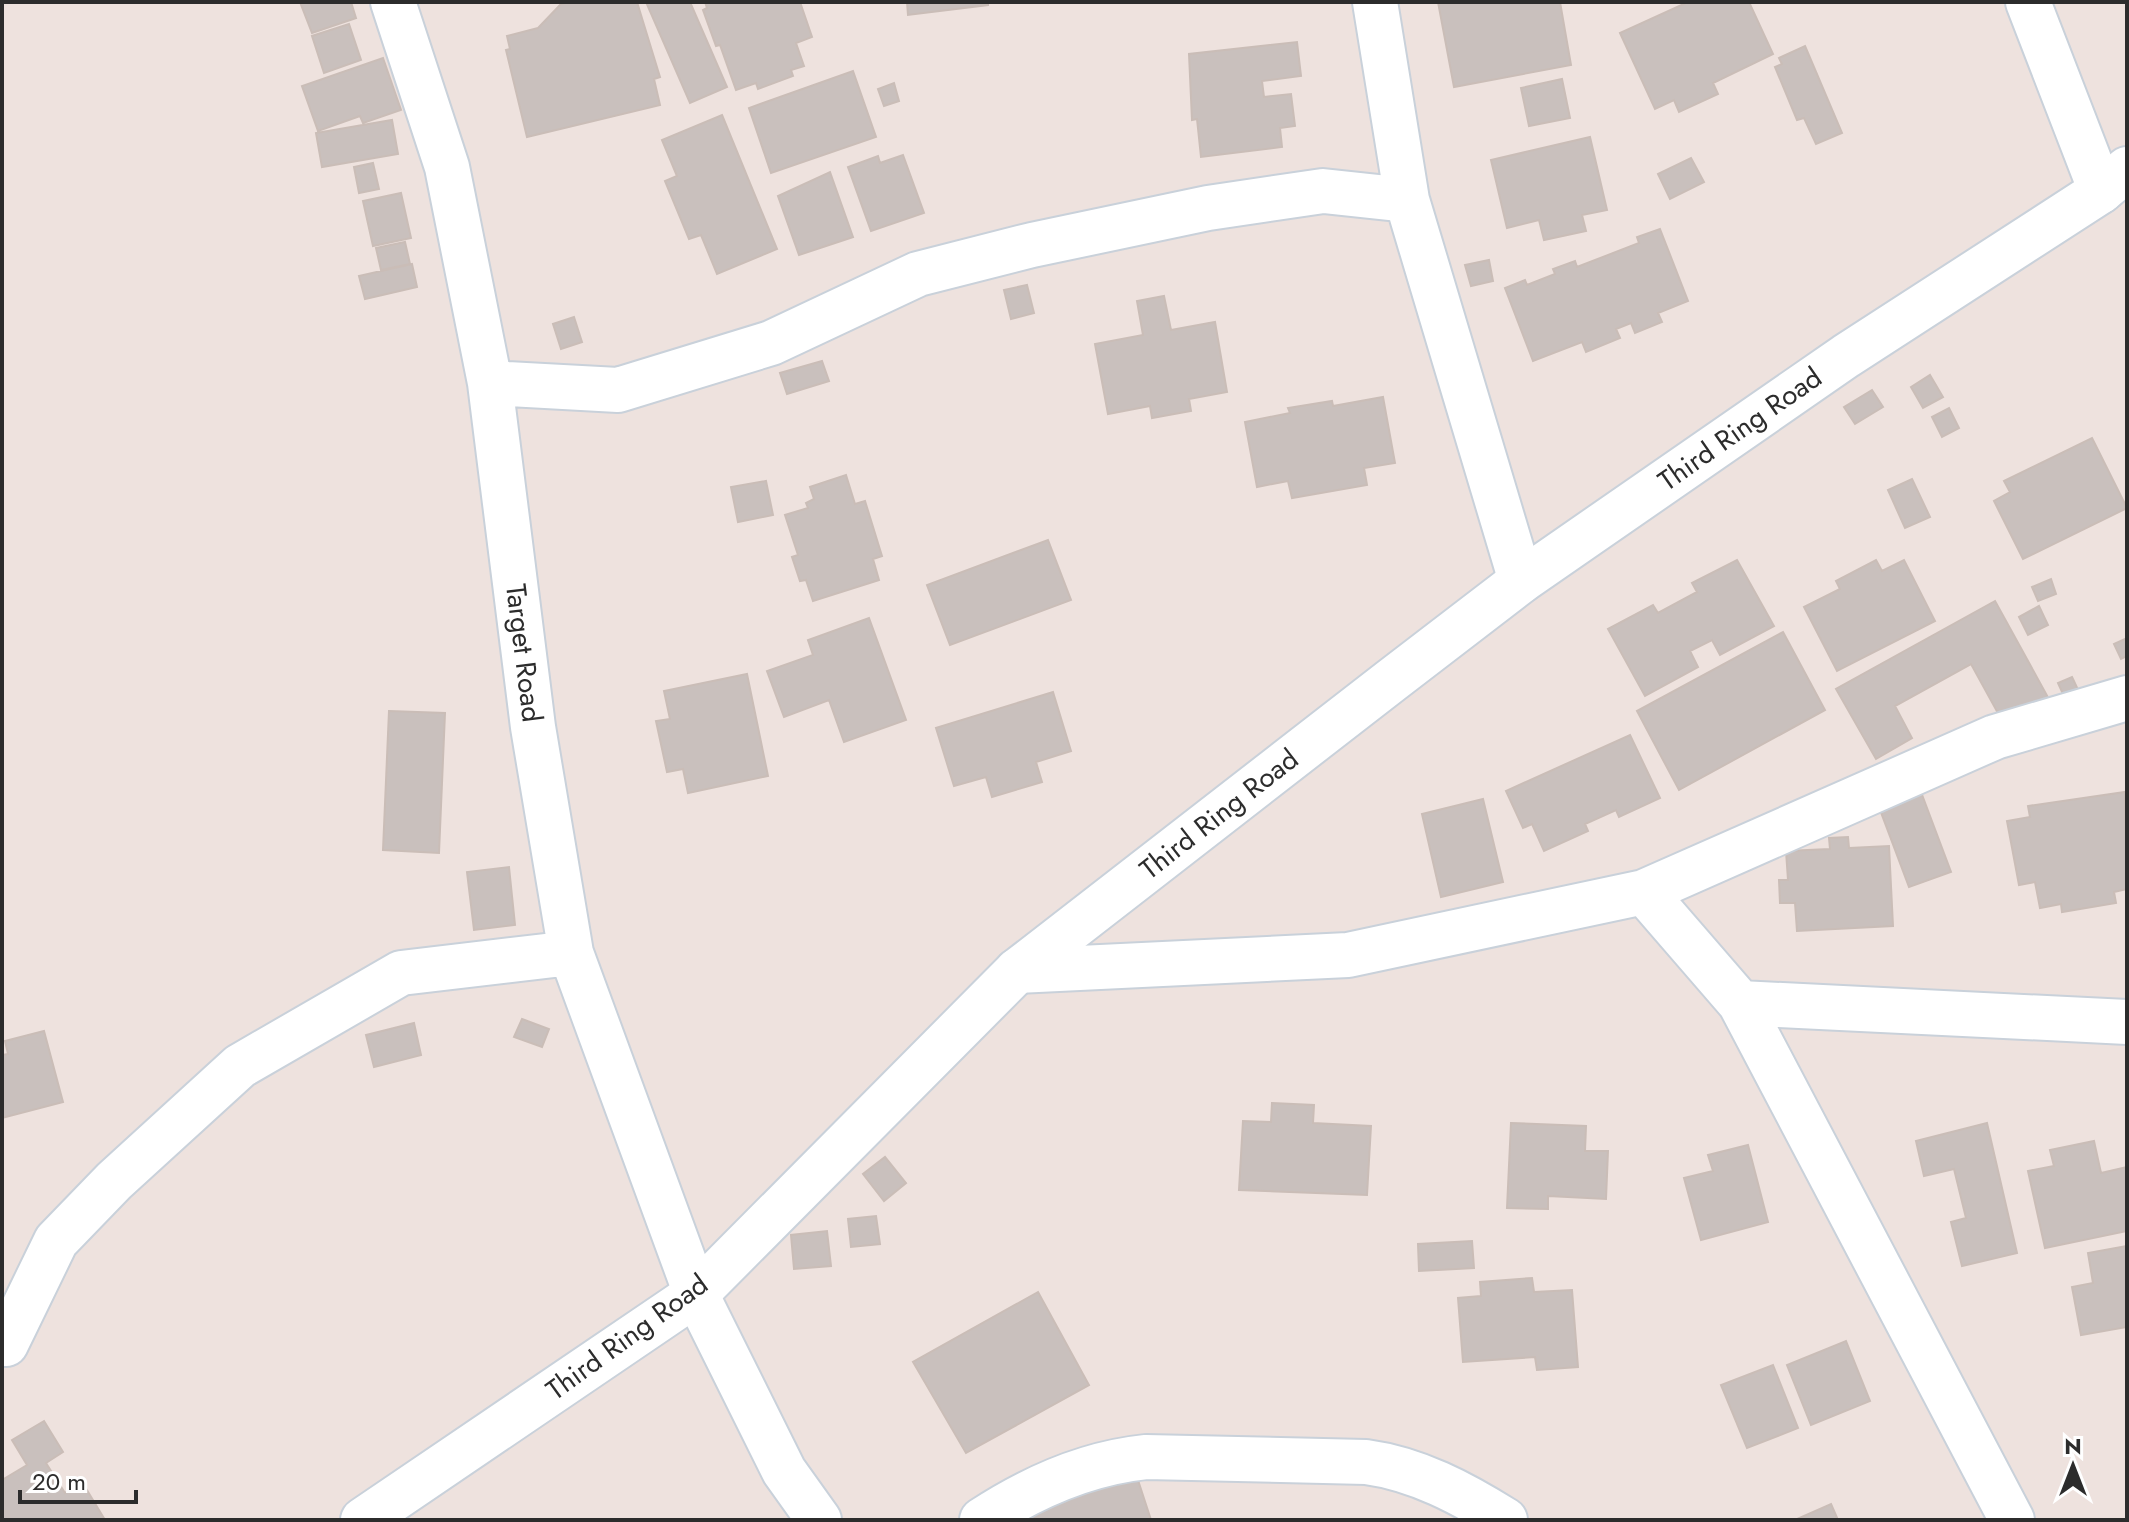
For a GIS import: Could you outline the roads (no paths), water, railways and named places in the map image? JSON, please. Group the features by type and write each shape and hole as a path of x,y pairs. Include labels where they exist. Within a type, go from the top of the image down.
{"street":[{"name":"Target Road","path":"393,2 447,167 490,383 533,727 571,953 696,1294 784,1471 819,1520"},
{"path":"1375,2 1407,200 1521,581"},
{"path":"2028,2 2114,180"},
{"name":"Third Ring Road","path":"363,1520 696,1294 1017,971 1521,581 1846,356 2114,180"},
{"path":"490,383 618,390 771,343 918,274 1032,245 1208,208 1323,191 1407,200"},
{"path":"1017,971 1348,955 1644,892 1995,737 2127,698"},
{"path":"1644,892 1740,1003 2012,1520"},
{"path":"6,1344 56,1241 114,1181 240,1066 401,973 571,953"},
{"path":"1740,1003 2127,1022"},
{"path":"982,1520 1021,1494 1117,1460 1146,1457 1366,1462 1401,1467 1470,1498 1505,1520"}]}
